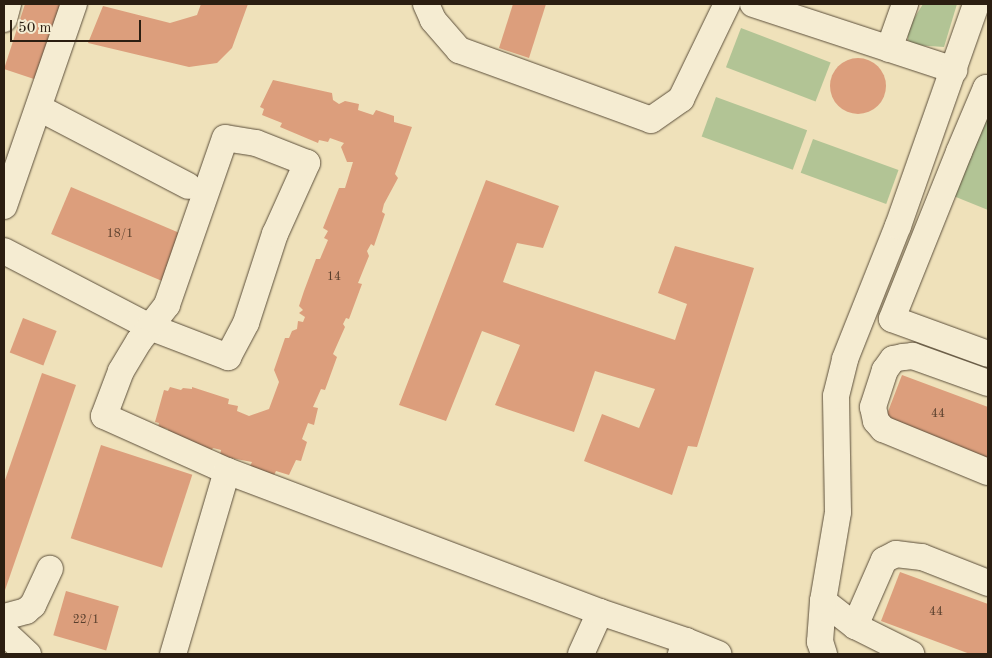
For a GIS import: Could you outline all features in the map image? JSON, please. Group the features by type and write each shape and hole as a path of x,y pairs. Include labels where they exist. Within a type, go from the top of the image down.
{"street":[{"path":"4,19 8,4"},
{"path":"4,206 11,164 38,108 74,4"},
{"path":"426,4 433,20 459,50 650,120 681,99 727,4"},
{"path":"753,4 954,70"},
{"path":"889,49 904,4"},
{"path":"824,654 820,642 823,601 838,512 836,396 845,359 929,140 976,4"},
{"path":"986,346 892,318 986,88 988,90"},
{"path":"38,108 188,186"},
{"path":"4,250 150,327 228,357 246,323 276,234 307,163 256,143 225,138 167,305 150,327 121,371 104,416 227,471 600,612 684,648 718,654"},
{"path":"929,140 959,152"},
{"path":"988,383 914,356 893,359 885,370 873,407 876,421 883,428 988,472"},
{"path":"173,654 227,471"},
{"path":"855,626 884,560 896,554 922,557 988,583"},
{"path":"4,617 26,611 33,605 50,569"},
{"path":"823,601 855,626 911,654"},
{"path":"580,654 600,612"},
{"path":"4,632 28,654"}],"green space":[{"path":"923,4 957,4 944,47 914,45 908,40 908,28"},
{"path":"741,28 831,62 816,102 726,67"},
{"path":"716,97 807,130 793,170 702,136"},
{"path":"988,111 988,210 951,195"},
{"path":"813,139 899,170 886,204 801,173"}],"building":[{"path":"25,4 65,4 40,81 4,69"},
{"path":"201,4 248,4 232,48 217,63 189,67 88,43 103,6 170,23 197,15"},
{"path":"513,4 546,4 529,58 499,48"},
{"path":"858,58 869,60 878,66 884,75 886,86 884,97 878,106 869,112 858,114 847,112 838,106 832,97 830,86 832,75 838,66 847,60"},
{"path":"273,80 332,93 333,100 339,104 345,101 359,104 358,110 373,115 376,110 394,116 394,122 412,127 395,174 398,178 384,204 382,212 385,214 374,246 371,244 367,251 369,256 358,283 362,284 349,319 346,318 343,324 345,327 333,354 337,357 325,390 321,389 313,407 318,408 314,425 308,423 302,439 307,442 301,461 296,460 289,475 276,471 274,475 250,466 252,462 220,456 221,450 213,448 211,451 167,432 168,429 158,427 159,423 155,422 164,390 168,391 170,387 181,390 183,388 192,389 192,387 229,399 228,404 238,406 237,411 249,416 269,409 279,382 274,370 285,338 289,338 292,331 297,329 298,321 303,322 305,317 299,313 303,310 299,306 316,259 320,259 328,240 324,238 328,231 323,228 339,188 345,188 353,162 347,162 341,147 344,143 330,138 328,142 319,140 318,143 280,127 282,123 262,115 264,109 260,107"},
{"path":"486,180 559,206 543,248 517,243 503,282 675,340 687,304 658,293 675,246 754,268 697,447 688,446 672,495 584,461 602,414 639,428 655,389 595,371 574,432 495,405 520,345 482,331 446,421 399,405"},
{"path":"71,187 188,237 168,284 51,234"},
{"path":"23,318 57,331 43,365 10,353"},
{"path":"42,373 76,385 4,593 4,483"},
{"path":"902,375 988,407 988,461 884,422"},
{"path":"101,445 192,475 162,568 71,538"},
{"path":"900,572 988,604 988,654 970,654 881,621"},
{"path":"66,591 119,606 106,650 53,635"}]}
